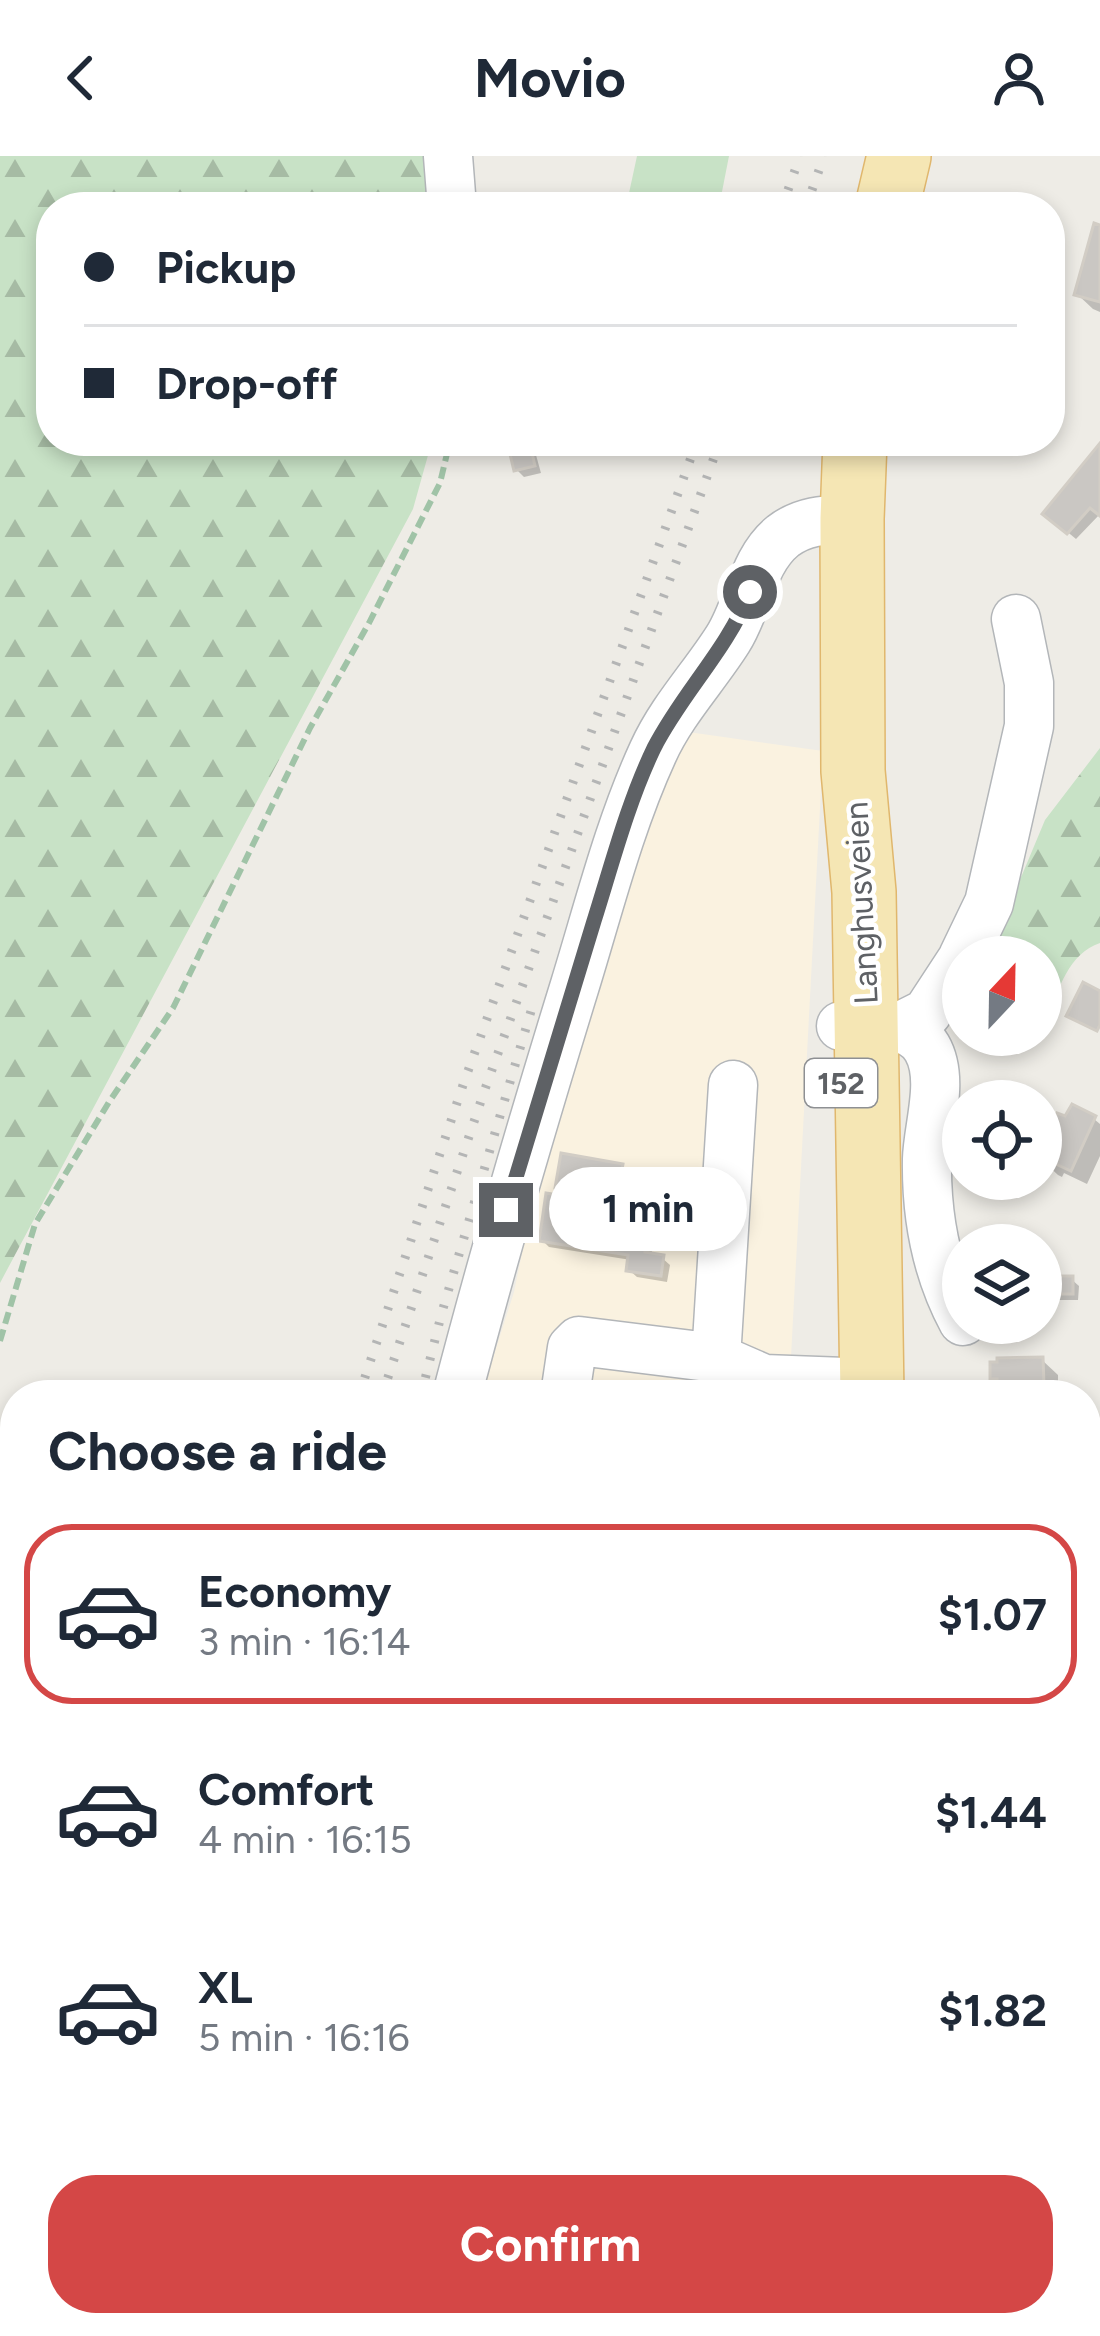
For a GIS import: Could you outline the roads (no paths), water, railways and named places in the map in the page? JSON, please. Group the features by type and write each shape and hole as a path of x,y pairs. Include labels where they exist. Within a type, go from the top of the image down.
{"main road":[{"path":"890,192 898,156"},
{"name":"Langhusveien","path":"854,456 853,771 869,1026 856,1380"}],"lane":[{"path":"448,156 451,192"},
{"path":"462,1380 506,1210 604,890 654,749 730,636 766,552 787,533 814,520 852,519"},
{"path":"973,936 988,903 1029,726 1029,683 1016,619"},
{"path":"869,1026 926,1013 942,989"},
{"path":"869,1026 926,1045 932,1062 929,1213 942,1271"},
{"path":"716,1358 733,1084"},
{"path":"568,1380 572,1348 579,1341 716,1358 750,1380"}],"railway":[{"path":"787,192 800,156"},
{"path":"811,192 824,156"},
{"path":"364,1380 464,1082 692,456"},
{"path":"387,1380 485,1089 715,456"},
{"path":"425,1380 534,1001"}]}
